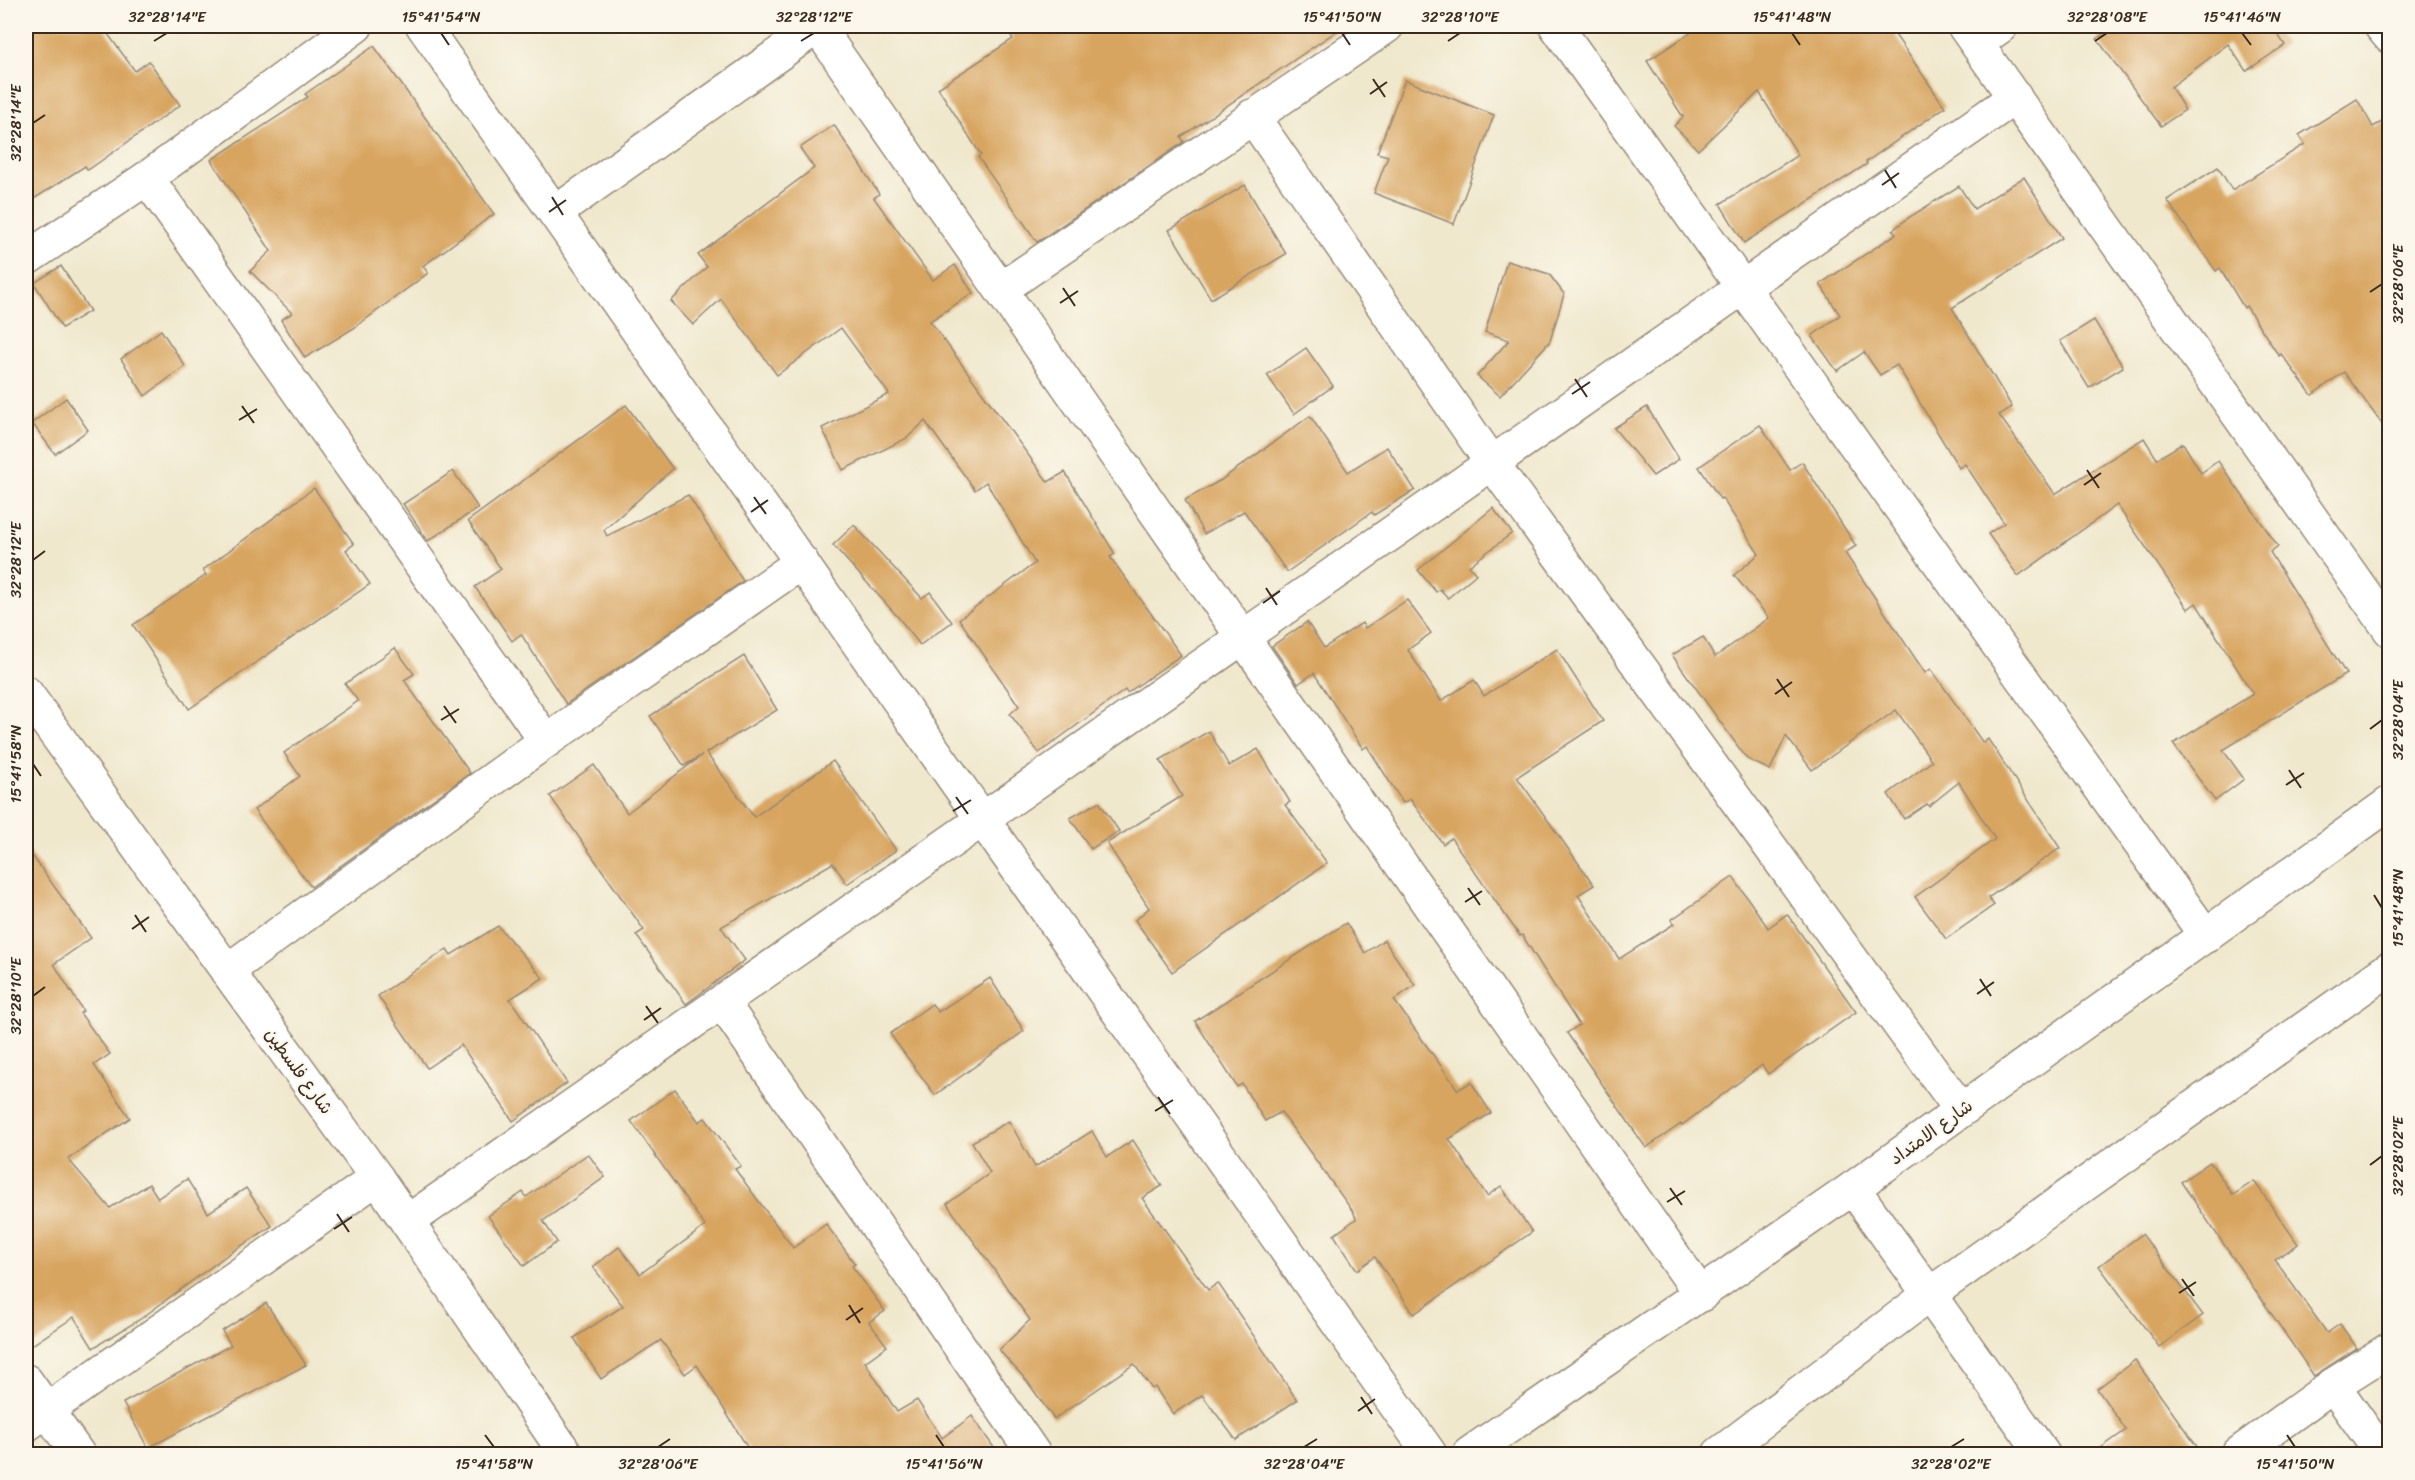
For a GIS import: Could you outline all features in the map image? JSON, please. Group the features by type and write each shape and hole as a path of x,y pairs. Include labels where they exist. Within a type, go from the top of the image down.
{"street":[{"path":"26,259 147,178 356,26"},
{"path":"423,26 1430,1455"},
{"path":"555,213 817,26 1701,1295"},
{"path":"1001,289 1387,26"},
{"path":"1556,26 2206,936"},
{"path":"2381,26 2390,37"},
{"path":"1981,31 2015,97 2390,630"},
{"path":"407,1222 2015,97"},
{"path":"1252,116 1492,463 1961,1110"},
{"path":"147,178 546,741"},
{"path":"227,971 546,741 802,562"},
{"name":"شارع فلسطين","path":"26,693 376,1178 566,1455"},
{"name":"شارع الامتداد","path":"1468,1455 1853,1188 2390,803"},
{"path":"1719,1455 1930,1294 2387,974"},
{"path":"722,1002 1034,1455"},
{"path":"36,1418 376,1178"},
{"path":"1853,1188 2043,1455"},
{"path":"2238,1455 2333,1384 2390,1349"},
{"path":"26,1381 36,1418 78,1455"},
{"path":"2333,1384 2382,1455"}],"building":[{"path":"26,26 102,26 135,71 149,61 180,105 88,170 85,166 26,204"},
{"path":"1005,26 1344,26 1181,137 1184,142 1037,242 978,157 981,155 938,88 1013,39"},
{"path":"1701,26 1889,26 1945,107 1866,162 1867,164 1744,243 1720,204 1798,155 1759,92 1698,150 1674,126 1683,117 1647,61"},
{"path":"2115,26 2272,26 2285,45 2246,71 2228,44 2171,87 2185,110 2161,126 2097,39"},
{"path":"374,46 494,214 423,266 428,273 354,328 305,358 281,320 292,313 250,271 271,251 211,160 308,97 305,94"},
{"path":"1405,80 1494,115 1454,224 1374,193 1388,156 1377,153"},
{"path":"2357,99 2373,127 2390,117 2390,435 2344,372 2312,395 2281,354 2279,356 2246,306 2244,308 2220,268 2216,271 2167,200 2218,167 2232,190 2305,144 2299,135"},
{"path":"834,125 879,194 874,198 933,280 955,265 973,293 930,321 1048,482 1065,472 1115,554 1110,557 1181,655 1127,693 1125,690 1039,753 1010,714 1019,706 959,619 1035,563 986,482 975,490 925,421 907,438 843,470 822,428 889,394 841,328 777,375 721,299 693,325 671,301 707,267 698,255 814,168 800,148"},
{"path":"2024,177 2062,238 1952,308 2012,407 1999,415 2055,494 2144,438 2157,459 2183,443 2201,473 2218,461 2278,546 2270,552 2346,674 2223,750 2244,779 2215,801 2173,744 2253,694 2196,603 2188,609 2117,505 2018,576 1988,534 2004,523 1965,464 1959,468 1897,365 1880,375 1864,352 1837,371 1812,336 1840,315 1820,284 1896,234 1893,230 1908,218 1959,186 1974,209"},
{"path":"1245,185 1286,254 1211,299 1169,230"},
{"path":"1507,261 1549,274 1564,294 1550,341 1500,396 1477,376 1509,340 1485,332"},
{"path":"61,266 90,311 62,328 34,283"},
{"path":"2094,320 2123,367 2089,388 2060,341"},
{"path":"161,330 185,366 145,396 121,359"},
{"path":"1306,348 1333,386 1294,414 1267,375"},
{"path":"66,398 88,430 55,454 32,423"},
{"path":"626,405 673,469 604,530 607,536 688,495 743,581 566,704 521,634 512,641 475,587 501,569 468,521"},
{"path":"1647,407 1679,459 1653,476 1614,428"},
{"path":"1310,416 1348,472 1387,447 1415,490 1374,515 1372,512 1287,572 1244,511 1204,534 1185,500 1221,480"},
{"path":"1760,425 1790,470 1802,462 1856,546 1845,553 1925,673 1931,669 1983,743 1988,739 2060,848 1988,898 1994,905 1946,939 1915,897 1995,839 1959,782 1929,806 1927,804 1904,819 1888,794 1932,761 1896,710 1812,770 1786,736 1770,770 1747,759 1672,655 1703,637 1715,657 1769,618 1734,575 1759,554 1699,467"},
{"path":"453,471 478,508 428,541 403,504"},
{"path":"314,488 354,544 346,550 370,584 189,709 133,625 206,575 203,570"},
{"path":"1493,508 1512,533 1469,566 1476,574 1448,598 1440,589 1436,592 1418,570"},
{"path":"854,525 922,598 930,592 952,622 920,645 833,545"},
{"path":"1407,600 1431,633 1408,650 1441,701 1474,680 1484,696 1557,649 1603,721 1517,777 1594,885 1578,895 1619,959 1674,924 1671,920 1733,877 1768,928 1787,914 1856,1012 1768,1074 1762,1065 1682,1125 1646,1148 1567,1033 1579,1025 1522,935 1520,936 1451,838 1443,844 1410,799 1403,803 1367,746 1363,749 1314,673 1298,684 1272,646 1307,622 1324,648 1362,623 1365,628"},
{"path":"395,648 414,674 404,680 470,773 311,887 254,810 300,776 284,753 358,701 345,684"},
{"path":"744,656 777,710 706,753 754,817 833,761 896,850 847,884 833,863 721,927 745,960 686,1004 636,935 644,930 550,796 594,765 627,813 702,755 684,766 650,716"},
{"path":"1209,731 1229,766 1258,749 1290,802 1285,805 1327,863 1172,972 1135,920 1149,908 1107,843 1182,796 1160,760"},
{"path":"1099,802 1119,831 1091,849 1070,818"},
{"path":"26,847 91,938 54,964 83,1011 80,1013 110,1054 94,1065 130,1118 68,1159 110,1208 149,1184 158,1198 187,1179 208,1213 246,1188 272,1226 227,1255 139,1320 93,1348 74,1317 26,1349"},
{"path":"1346,923 1365,953 1384,940 1415,985 1394,1000 1458,1090 1471,1082 1491,1113 1449,1139 1487,1196 1501,1186 1532,1232 1414,1314 1375,1257 1357,1270 1334,1235 1356,1219 1354,1213 1281,1112 1265,1121 1242,1084 1237,1087 1195,1021"},
{"path":"498,926 543,978 510,999 567,1083 513,1121 461,1045 427,1068 378,996 447,949 451,955"},
{"path":"990,978 1024,1031 935,1095 890,1034 932,1004 938,1012"},
{"path":"675,1089 699,1122 705,1118 741,1166 735,1169 793,1248 826,1224 855,1264 852,1266 885,1311 869,1322 887,1346 865,1362 897,1412 917,1400 942,1438 972,1416 999,1455 752,1455 697,1365 685,1374 661,1340 601,1379 574,1338 623,1306 593,1267 619,1247 640,1274 705,1226 631,1121"},
{"path":"1009,1121 1035,1167 1092,1131 1107,1157 1133,1140 1162,1186 1142,1198 1208,1290 1218,1283 1297,1400 1236,1440 1202,1395 1173,1414 1155,1387 1152,1389 1134,1364 1054,1419 1027,1381 999,1350 1030,1320 947,1204 990,1173 972,1142"},
{"path":"588,1154 605,1177 543,1221 557,1242 524,1266 488,1216 523,1192 526,1197"},
{"path":"2210,1162 2233,1195 2254,1181 2298,1244 2275,1260 2327,1333 2340,1324 2357,1348 2314,1376 2181,1182"},
{"path":"2142,1234 2203,1315 2159,1347 2099,1266"},
{"path":"266,1303 306,1365 148,1448 123,1403 231,1345 222,1331"},
{"path":"2135,1360 2203,1455 2091,1455 2126,1430 2097,1389"}]}
